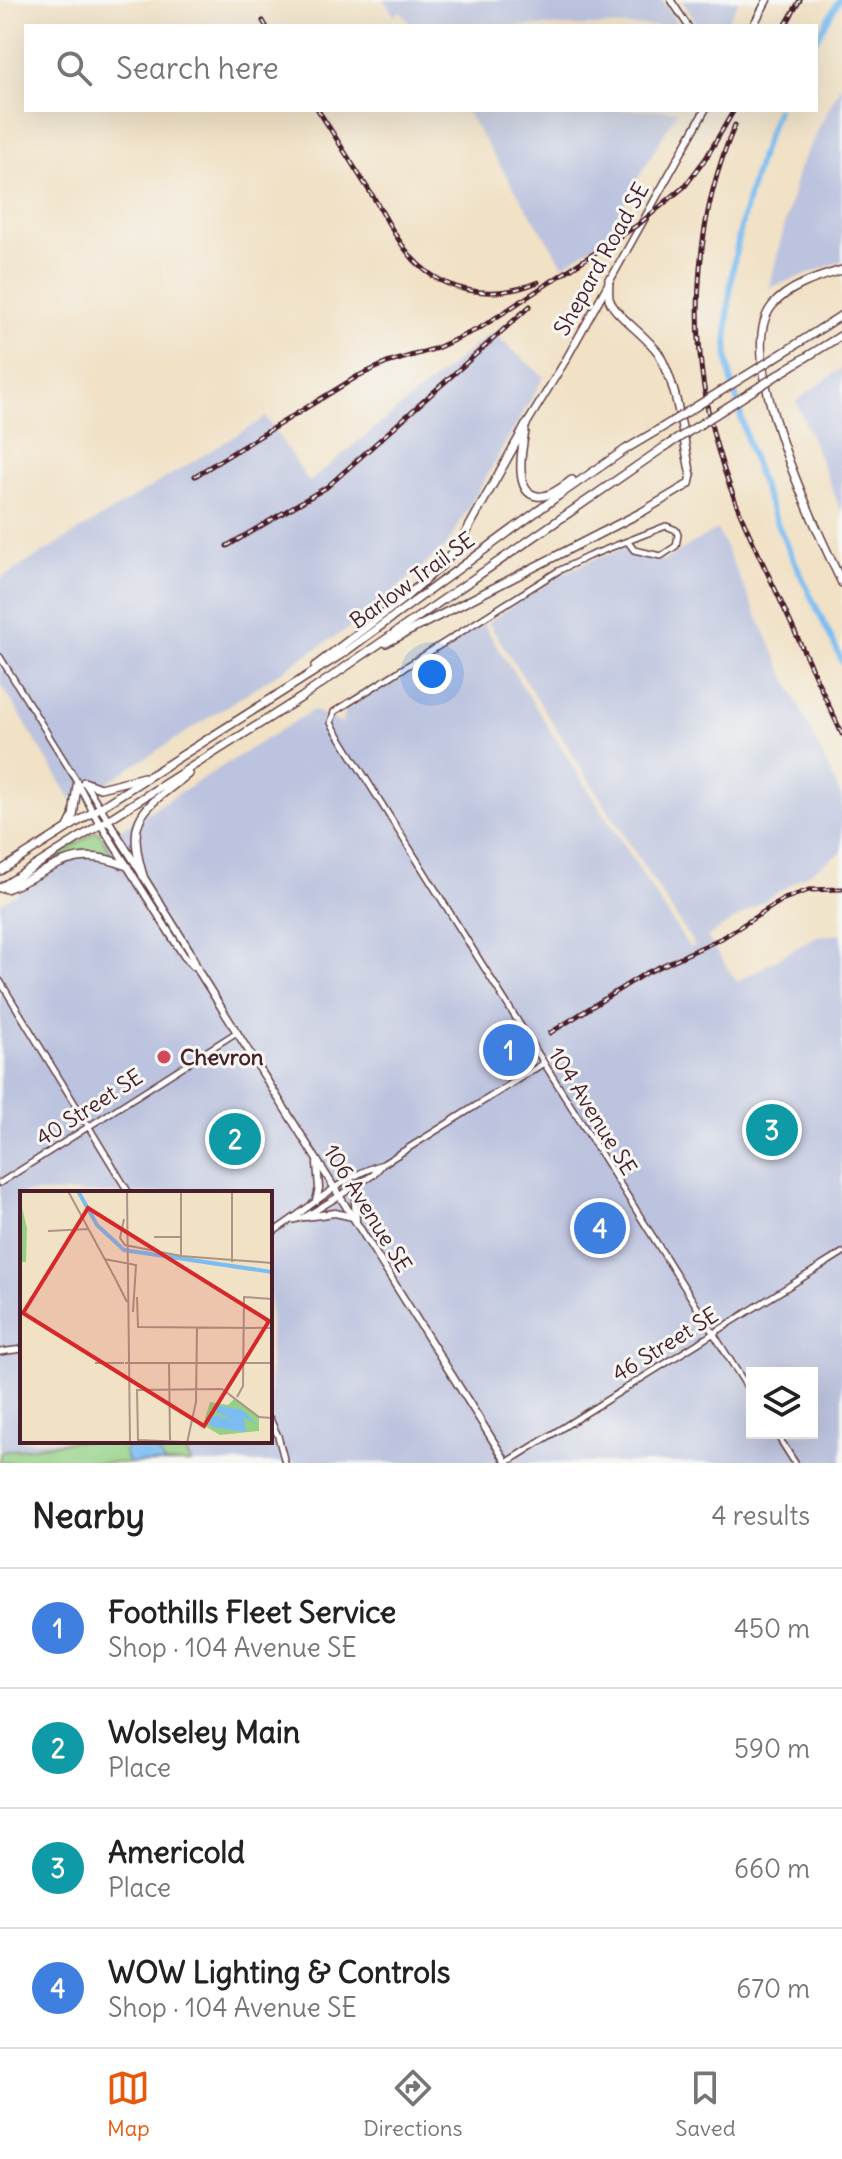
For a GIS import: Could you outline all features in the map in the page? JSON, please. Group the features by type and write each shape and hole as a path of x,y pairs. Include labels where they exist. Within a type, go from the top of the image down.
{"main road":[{"path":"842,270 798,287 772,306 763,323 761,351 778,433 811,517 842,583"},
{"path":"377,647 642,512 689,484 691,475 666,367 657,350 613,307 609,299 609,279"},
{"name":"Barlow Trail SE","path":"0,871 345,652 605,462 842,315"},
{"name":"Barlow Trail SE","path":"0,890 377,647 663,448 842,335"},
{"path":"526,425 522,479 532,495 539,497 549,494 605,462"},
{"path":"283,692 441,566 459,545 526,425"},
{"path":"143,876 135,843 140,819 152,803 218,750"},
{"path":"67,828 73,817 79,782 100,788 150,776"},
{"path":"0,890 87,855 103,856 127,866"}],"street":[{"path":"671,0 687,24"},
{"path":"754,24 767,0"},
{"name":"Shepard Road SE","path":"526,425 564,363 704,112"},
{"path":"666,526 676,530 678,535 676,546 661,556 634,550 628,542 666,526"},
{"name":"104 Avenue SE","path":"628,542 558,571 334,712 331,723 746,1385"},
{"name":"106 Avenue SE","path":"0,657 104,823 127,866 184,956 199,972"},
{"name":"106 Avenue SE","path":"104,823 143,876 190,951 199,972 507,1463"},
{"path":"0,981 128,1191"},
{"name":"40 Street SE","path":"0,1183 237,1032"},
{"path":"305,1217 544,1063"},
{"path":"316,1201 319,1188 317,1160"},
{"path":"272,1233 335,1188 366,1169 383,1164"},
{"path":"293,1220 335,1213 355,1220 355,1202 360,1184"},
{"name":"46 Street SE","path":"507,1463 842,1253"},
{"path":"0,1352 20,1349"},
{"path":"272,1423 285,1463"},
{"path":"780,1439 795,1463"}],"shaded area":[{"path":"384,0 662,0 677,24 410,24 401,11 394,15"},
{"path":"682,0 739,0 726,24 697,24"},
{"path":"842,82 842,261 769,288 799,168"},
{"path":"466,112 677,112 602,240 563,265"},
{"path":"492,332 544,377 447,545 361,620 74,804 0,682 0,579 266,417 309,482"},
{"path":"842,368 842,513 796,401"},
{"path":"717,529 842,798 842,852 707,937 737,982 817,936 842,934 842,1463 191,1463 182,1443 272,1443 272,1191 20,1191 20,1443 61,1443 0,1452 0,904 313,710 342,724 345,710 483,624 690,949 694,945 488,622 561,574 623,549 663,561"}],"green space":[{"path":"96,831 112,856 88,852 58,860 57,857"},
{"path":"61,1443 182,1443 191,1463 0,1463 0,1452"}],"water":[{"path":"134,1443 150,1443 160,1453 164,1463 128,1463 124,1451"}],"waterway":[{"path":"818,37 839,0"},
{"path":"776,112 747,201 734,265 727,329 729,366 758,475 842,661"}],"railway":[{"path":"786,24 800,0"},
{"path":"319,112 397,238 427,272 441,281 473,291 506,291 538,282"},
{"path":"195,476 358,376 387,363 437,348 480,328 639,224 685,186 706,158 733,112"},
{"path":"735,125 720,164 702,247 699,332 709,416 738,508 842,734"},
{"path":"227,546 327,487 530,306"},
{"path":"550,1033 644,974 722,938 784,899 809,890 842,889"}],"place":[{"name":"Foothills Fleet Service","path":"509,1050"},
{"name":"Chevron","path":"164,1057"},
{"name":"Americold","path":"772,1130"},
{"name":"Wolseley Main","path":"235,1139"},
{"name":"WOW Lighting & Controls","path":"600,1228"}]}
